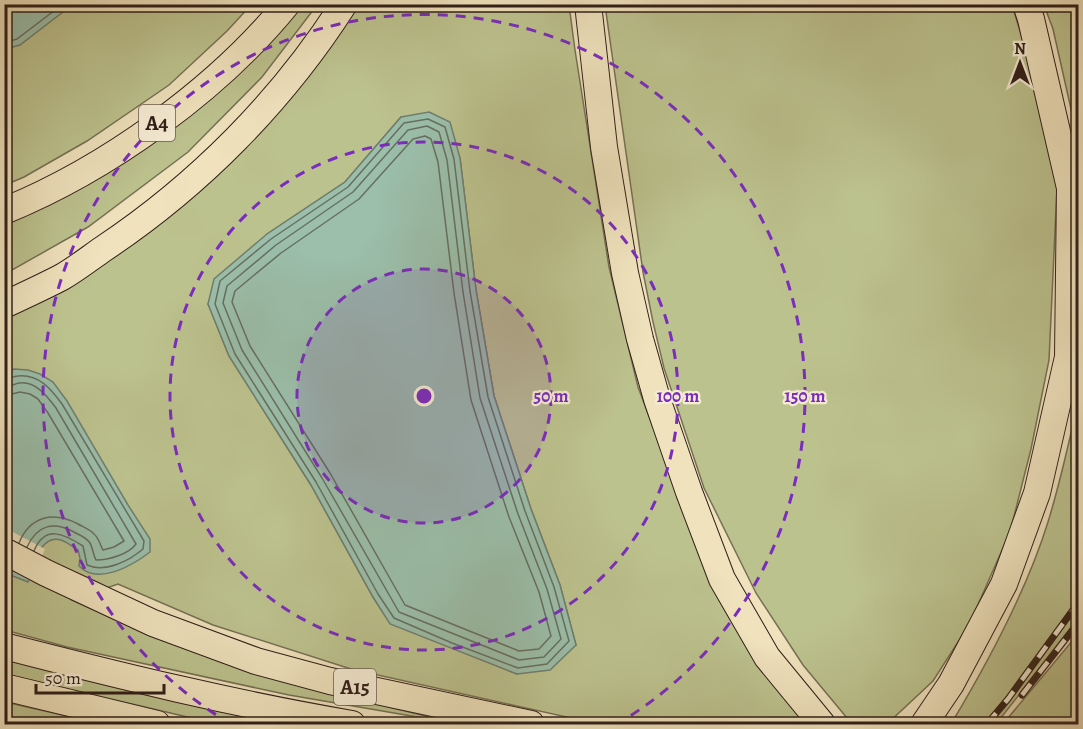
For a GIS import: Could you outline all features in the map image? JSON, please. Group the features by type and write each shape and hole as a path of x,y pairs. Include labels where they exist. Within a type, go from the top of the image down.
{"highway":[{"name":"A4","path":"4,211 26,202 101,162 183,106 236,59 288,4"},
{"path":"4,305 62,277 131,230 192,182 266,109 326,34 344,4"},
{"path":"588,4 604,147 625,273 657,399 722,579 767,657 822,724"},
{"path":"924,724 951,684 1004,584 1037,493 1068,357 1070,188 1026,4"},
{"name":"A15","path":"4,551 153,623 256,661 320,679 470,713 531,724"},
{"name":"A15","path":"4,646 153,684 352,724"},
{"path":"4,687 157,724"}],"shaded area":[{"path":"5,5 251,5 227,31 169,85 87,141 24,177 5,185"},
{"path":"296,5 317,5 262,77 188,152 88,227 5,274 5,221 80,183"},
{"path":"358,5 569,5 609,267 638,387 660,446 813,724 598,724 351,669 213,625 118,584 72,600 148,634 250,667 389,707 458,724 289,695 67,647 5,630 4,320 70,285 313,67","holes":["401,117 460,158 476,290 494,396 531,509 560,585 576,645 517,674 390,623 373,597 311,485 229,356 208,304 267,234 345,182"]},
{"path":"605,5 1012,5 1041,99 1057,188 1049,360 1031,449 1010,532 969,625 933,681 887,724 852,724 803,665 756,593 704,488 664,368 653,322 643,272"},
{"path":"1044,5 1078,5 1078,140 1053,29"},
{"path":"1078,402 1078,620 996,724 951,724 992,652 1029,574 1052,507"},
{"path":"1078,634 1078,724 1003,724"},
{"path":"4,655 314,724 221,724 200,720 5,674"},
{"path":"5,702 102,724 5,724"}],"water":[{"path":"5,4 72,5 20,45 5,49"},
{"path":"429,112 450,122 460,158 476,290 494,396 531,509 560,585 576,645 550,670 517,674 390,624 311,485 229,356 208,304 214,279 267,234 345,182 401,117"},
{"path":"14,369 40,374 53,382 67,401 150,539 150,552 143,557 115,571 96,574 87,572 79,566 78,550 61,540 54,539 47,542 38,553 28,582 5,573 4,375"}],"pier":[{"path":"5,528 45,549 31,581 4,567"}],"railway":[{"path":"987,724 1078,603"},
{"path":"1022,695 1078,623"}]}
